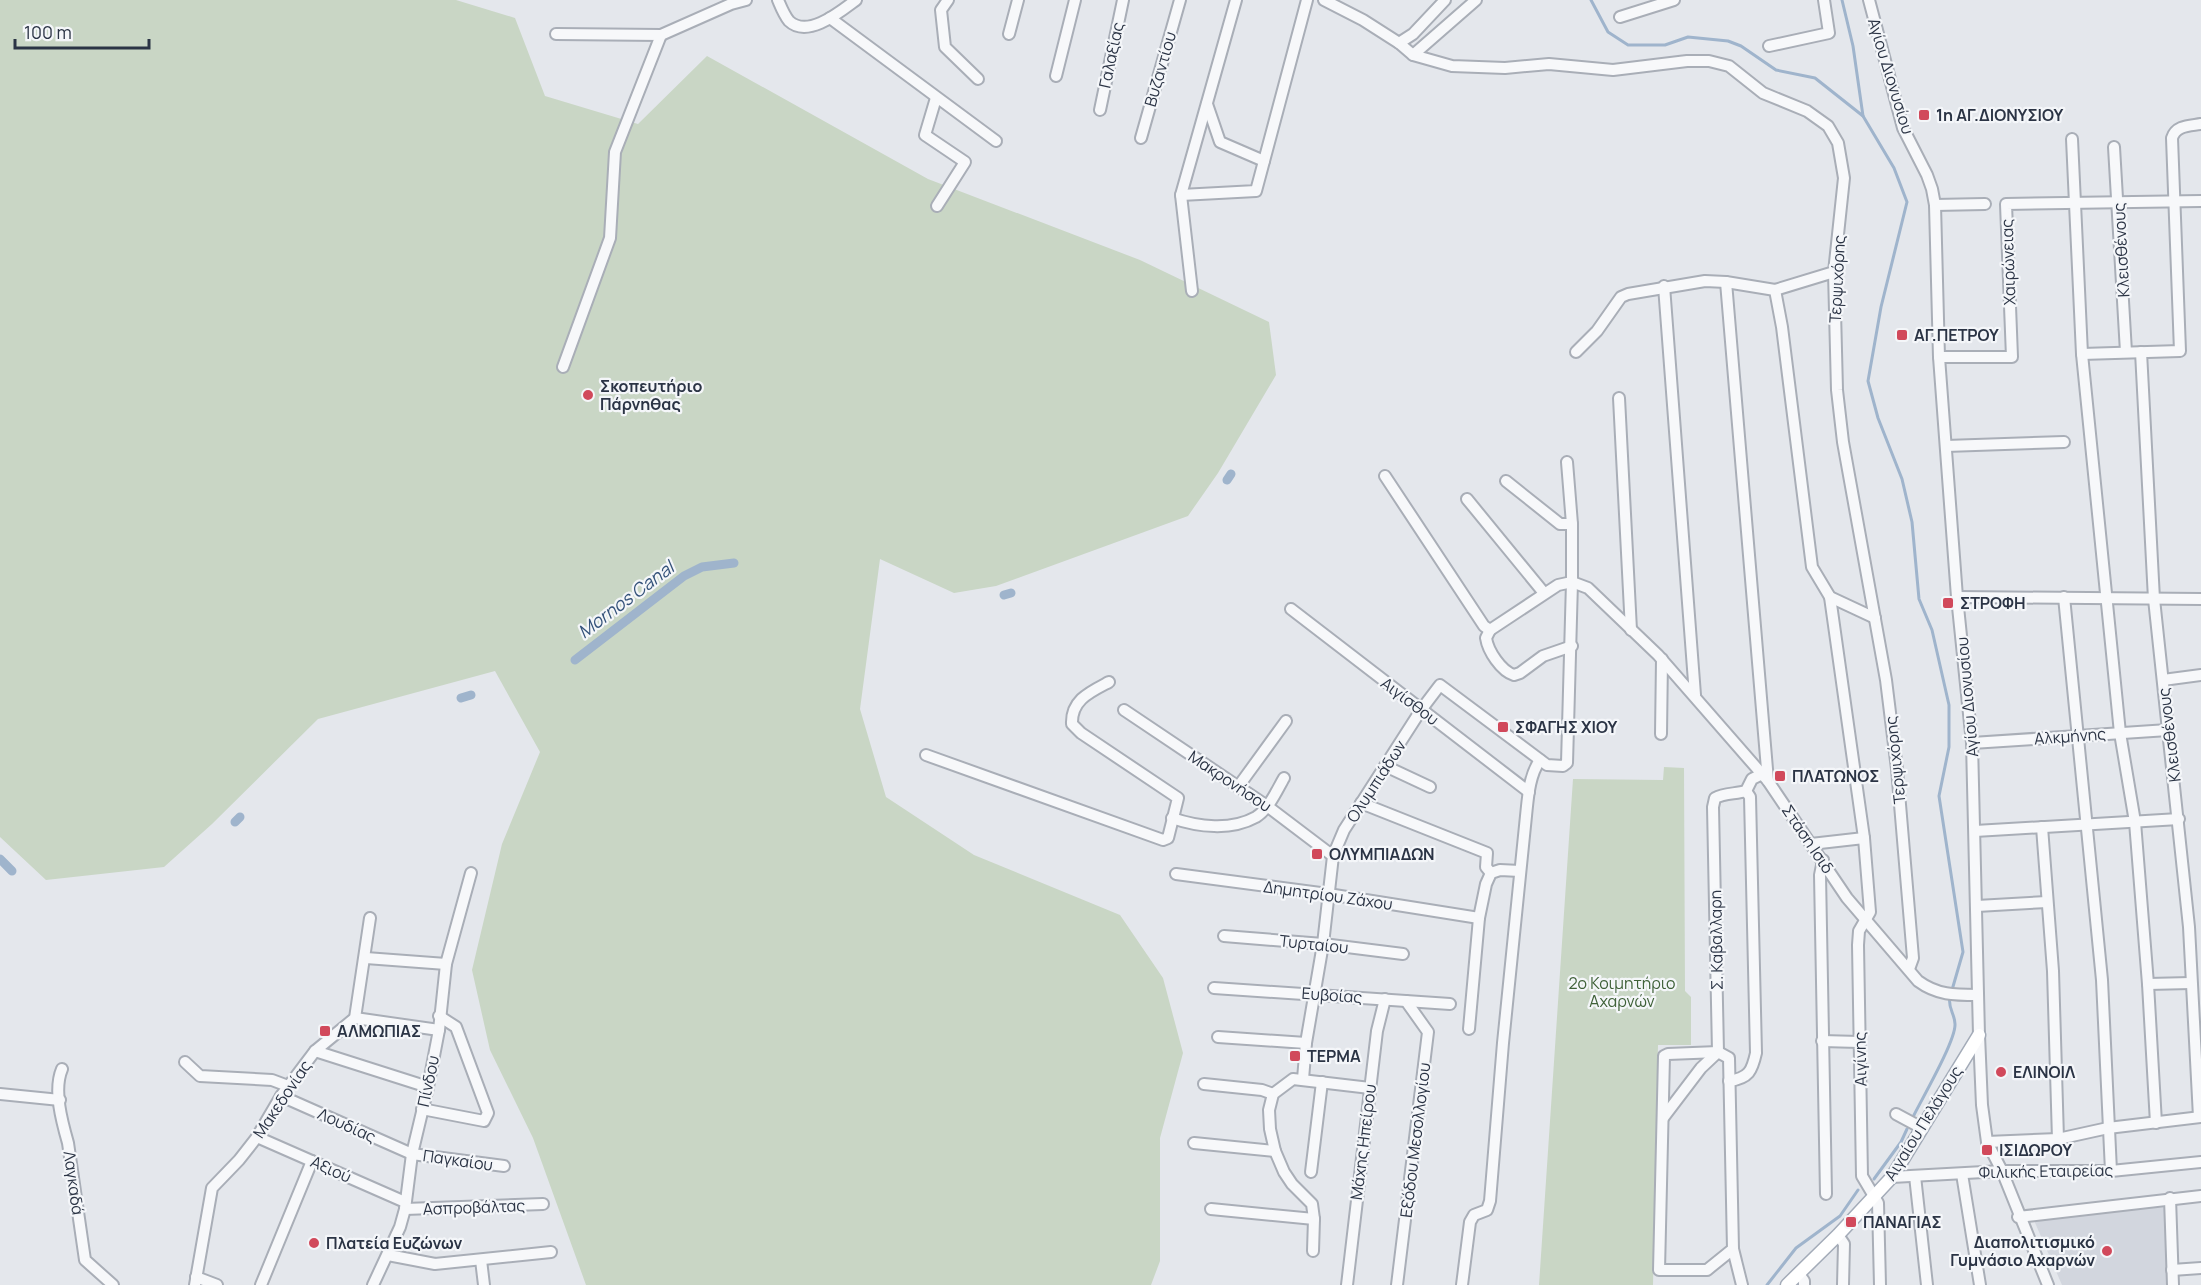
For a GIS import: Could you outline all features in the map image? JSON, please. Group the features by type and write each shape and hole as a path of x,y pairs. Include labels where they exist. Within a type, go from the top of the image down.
{"main road":[{"name":"Αιγαίου Πελάγους","path":"1787,1285 1801,1280 1838,1235 1892,1177 1978,1035"}],"street":[{"path":"556,34 661,35 731,4 746,0"},
{"path":"778,0 785,15 796,26 807,27 830,18 856,0"},
{"path":"948,0 941,10 945,47 978,79"},
{"path":"1010,34 1018,0"},
{"path":"1056,76 1075,0"},
{"name":"Γαλαξίας","path":"1100,110 1123,0"},
{"name":"Βυζαντίου","path":"1141,138 1180,0"},
{"path":"1192,291 1181,195 1236,0"},
{"path":"1181,195 1256,191 1307,0"},
{"name":"Τερψιχόρης","path":"1324,0 1363,20 1399,43 1413,55 1442,64 1505,68 1549,64 1613,70 1687,62 1709,62 1729,66 1763,93 1818,117 1828,126 1838,143 1844,178 1834,272 1834,356 1839,411 1886,680 1913,958 1909,969"},
{"path":"1399,43 1413,34 1445,0"},
{"path":"1413,55 1476,0"},
{"path":"1620,17 1674,0"},
{"path":"1768,46 1829,33 1824,0"},
{"name":"Αγίου Διονυσίου","path":"1869,0 1903,128 1927,175 1935,205 1939,357 1972,743 1978,1035 1982,1105 1987,1142 2002,1172 2048,1285"},
{"path":"830,18 996,141"},
{"path":"563,367 610,237 615,152 661,35"},
{"path":"936,98 925,135 965,162 937,206"},
{"path":"1207,104 1220,142 1264,161"},
{"path":"2082,354 2180,351 2173,134 2178,129 2201,124"},
{"path":"2072,139 2082,354 2120,733 2135,822 2156,1123"},
{"name":"Κλεισθένους","path":"2114,147 2126,352"},
{"path":"2075,203 2201,201"},
{"name":"Χαιρώνειας","path":"1939,357 2012,357 2006,204 2075,203"},
{"path":"1935,205 1985,204"},
{"path":"1576,352 1597,331 1621,297 1664,286 1704,281 1776,290 1834,272"},
{"path":"1726,282 1765,777 1752,779 1746,791 1749,797 1756,1053 1752,1070 1741,1080 1729,1081"},
{"path":"1664,286 1695,695"},
{"path":"1776,290 1812,567 1830,597 1875,618"},
{"name":"Κλεισθένους","path":"2141,352 2154,599 2189,927 2200,1117"},
{"path":"1619,398 1631,630"},
{"path":"1946,446 2064,442"},
{"path":"1462,1285 1470,1222 1474,1215 1486,1210 1490,1201 1503,1042 1529,792 1535,767 1540,760 1547,765 1555,766 1563,766 1567,763 1572,646 1572,525 1567,462"},
{"path":"1385,476 1484,626 1490,630"},
{"path":"1506,481 1560,524 1572,525"},
{"path":"1467,499 1544,593"},
{"path":"1572,582 1558,585 1544,593 1490,630 1486,638 1491,652 1504,669 1514,675 1520,674 1543,656 1572,646"},
{"name":"Στάση Ισιδ","path":"1572,582 1588,588 1662,659 1695,695 1765,777 1847,898 1918,981 1942,994 1978,994"},
{"name":"Αιγίνης","path":"1830,597 1864,838 1870,912 1859,931 1858,945 1862,1176 1878,1203 1880,1285"},
{"path":"1958,597 2201,599"},
{"path":"2064,597 2102,980 2111,1171"},
{"name":"Αιγίσθου","path":"1291,609 1529,792"},
{"path":"1661,734 1662,659"},
{"path":"2163,680 2201,675"},
{"path":"926,754 1163,840 1167,838 1178,798 1081,733 1072,724 1071,713 1076,705 1092,691 1109,682"},
{"name":"Ολυμπιάδων","path":"1303,1079 1306,1043 1323,944 1333,856 1344,830 1421,710 1440,685 1540,760"},
{"name":"Μακρονήσου","path":"1124,710 1267,806 1333,856"},
{"path":"1238,787 1286,721"},
{"name":"Αλκμήνης","path":"1972,743 2168,730"},
{"path":"1385,766 1430,787"},
{"path":"1172,818 1210,827 1234,824 1257,816 1267,806 1284,778"},
{"name":"Σ. Καβαλλαρη","path":"1718,1052 1713,807 1715,798 1721,794 1746,791"},
{"path":"1361,803 1487,853 1486,867 1491,873"},
{"path":"1975,831 2179,819"},
{"path":"2042,827 2053,971 2058,1139"},
{"path":"1811,844 1864,838"},
{"path":"1823,860 1820,875 1826,1194"},
{"path":"1469,1029 1479,918 1486,884 1491,873 1500,870 1521,871"},
{"name":"Πίνδου","path":"373,1285 400,1227 405,1206 412,1154 439,1030 446,964 471,873"},
{"name":"Δημητρίου Ζάχου","path":"1176,874 1329,894 1479,918"},
{"path":"1977,906 2048,902"},
{"path":"370,918 356,1018 439,1030"},
{"name":"Τυρταίου","path":"1224,936 1323,944 1403,954"},
{"path":"366,958 446,964"},
{"path":"2148,984 2191,983"},
{"name":"Ευβοίας","path":"1214,988 1450,1004"},
{"name":"Μάχης Ηπείρου","path":"1347,1285 1377,1031 1385,999"},
{"name":"Εξόδου Μεσολλογίου","path":"1397,1285 1428,1032 1406,1001"},
{"path":"422,1109 484,1121 488,1113 456,1027 439,1016"},
{"name":"Μακεδονίας","path":"195,1281 212,1188 257,1137 281,1096 315,1051 356,1018"},
{"path":"1218,1037 1306,1043"},
{"path":"1822,1041 1859,1042"},
{"path":"315,1051 428,1087"},
{"path":"1663,1118 1701,1068 1718,1052"},
{"path":"1733,1249 1707,1270 1659,1270 1664,1056 1668,1054 1718,1052 1729,1058 1733,1249 1742,1285"},
{"path":"185,1062 200,1076 272,1080 288,1086"},
{"name":"Λαγκαδά","path":"62,1069 58,1082 60,1100 85,1260 113,1285"},
{"path":"1312,1251 1314,1220 1312,1204 1292,1184 1275,1151 1269,1110 1273,1094 1293,1079 1370,1088"},
{"path":"1311,1172 1322,1082"},
{"path":"1204,1084 1262,1090 1273,1094"},
{"path":"0,1094 60,1100"},
{"name":"Λουδίας","path":"281,1096 412,1154"},
{"path":"1896,1114 1922,1128"},
{"path":"1987,1142 2058,1139 2108,1128 2200,1117"},
{"name":"Αξιού","path":"257,1137 405,1206"},
{"path":"1194,1143 1275,1151"},
{"name":"Παγκαίου","path":"412,1154 504,1166"},
{"path":"261,1285 312,1161"},
{"name":"Φιλικής Εταιρείας","path":"1892,1177 2002,1172 2111,1171 2201,1162"},
{"path":"1962,1174 1980,1285"},
{"path":"1915,1176 1927,1285"},
{"path":"2019,1217 2201,1196"},
{"path":"2170,1198 2173,1285"},
{"name":"Ασπροβάλτας","path":"405,1206 543,1204"},
{"path":"1211,1209 1314,1220"},
{"path":"1838,1235 1844,1244 1843,1285"},
{"path":"388,1255 435,1264 551,1252"},
{"path":"481,1260 484,1285"},
{"path":"2172,1270 2201,1268"},
{"path":"195,1281 217,1285"}],"shaded area":[{"name":"Διαπολιτισμικό Γυμνάσιο Αχαρνών","path":"2165,1207 2169,1285 2062,1285 2033,1218"}],"green space":[{"path":"0,0 456,0 515,18 545,96 638,124 707,56 928,179 1140,260 1269,322 1276,375 1218,473 1188,516 996,586 954,593 880,559 860,709 886,797 974,855 1120,915 1163,978 1183,1053 1160,1138 1160,1261 1151,1285 586,1285 533,1138 490,1050 472,970 502,844 540,752 495,671 318,719 212,824 164,867 46,880 0,837"},
{"name":"2ο Κοιμητήριο Αχαρνών","path":"1664,767 1684,768 1685,991 1691,997 1691,1045 1658,1045 1653,1285 1539,1285 1573,779 1663,780"}],"waterway":[{"path":"1591,0 1608,32 1628,45 1665,45 1688,37 1728,41 1741,46 1776,70 1815,78 1863,116"},
{"path":"1842,0 1853,46 1863,116 1894,168 1907,202 1881,307 1868,381 1878,418 1902,479 1912,522 1919,599 1932,630 1949,705 1949,747 1939,796 1963,952 1952,990"},
{"name":"Mornos Canal","path":"1227,480 1231,474"},
{"name":"Mornos Canal","path":"575,660 684,576 702,567 734,563"},
{"name":"Mornos Canal","path":"1004,595 1011,593"},
{"name":"Mornos Canal","path":"461,698 471,695"},
{"name":"Mornos Canal","path":"235,822 240,817"},
{"name":"Mornos Canal","path":"0,859 12,871"},
{"path":"1914,1115 1945,1055 1954,1032 1955,1020 1950,996"},
{"path":"1874,1179 1901,1142 1907,1129"},
{"path":"1767,1285 1796,1248 1840,1216 1858,1190"}],"place":[{"name":"1η ΑΓ.ΔΙΟΝΥΣΙΟΥ","path":"1924,115"},
{"name":"ΑΓ.ΠΕΤΡΟΥ","path":"1902,335"},
{"name":"Σκοπευτήριο Πάρνηθας","path":"588,395"},
{"name":"ΣΤΡΟΦΗ","path":"1948,603"},
{"name":"ΣΦΑΓΗΣ ΧΙΟΥ","path":"1503,727"},
{"name":"ΠΛΑΤΩΝΟΣ","path":"1780,776"},
{"name":"ΟΛΥΜΠΙΑΔΩΝ","path":"1317,854"},
{"name":"ΑΛΜΩΠΙΑΣ","path":"325,1031"},
{"name":"ΤΕΡΜΑ","path":"1295,1056"},
{"name":"ΕΛΙΝΟΙΛ","path":"2001,1072"},
{"name":"ΙΣΙΔΩΡΟΥ","path":"1987,1150"},
{"name":"ΠΑΝΑΓΙΑΣ","path":"1851,1222"},
{"name":"Πλατεία Ευζώνων","path":"314,1243"},
{"name":"Διαπολιτισμικό Γυμνάσιο Αχαρνών","path":"2107,1251"}]}
